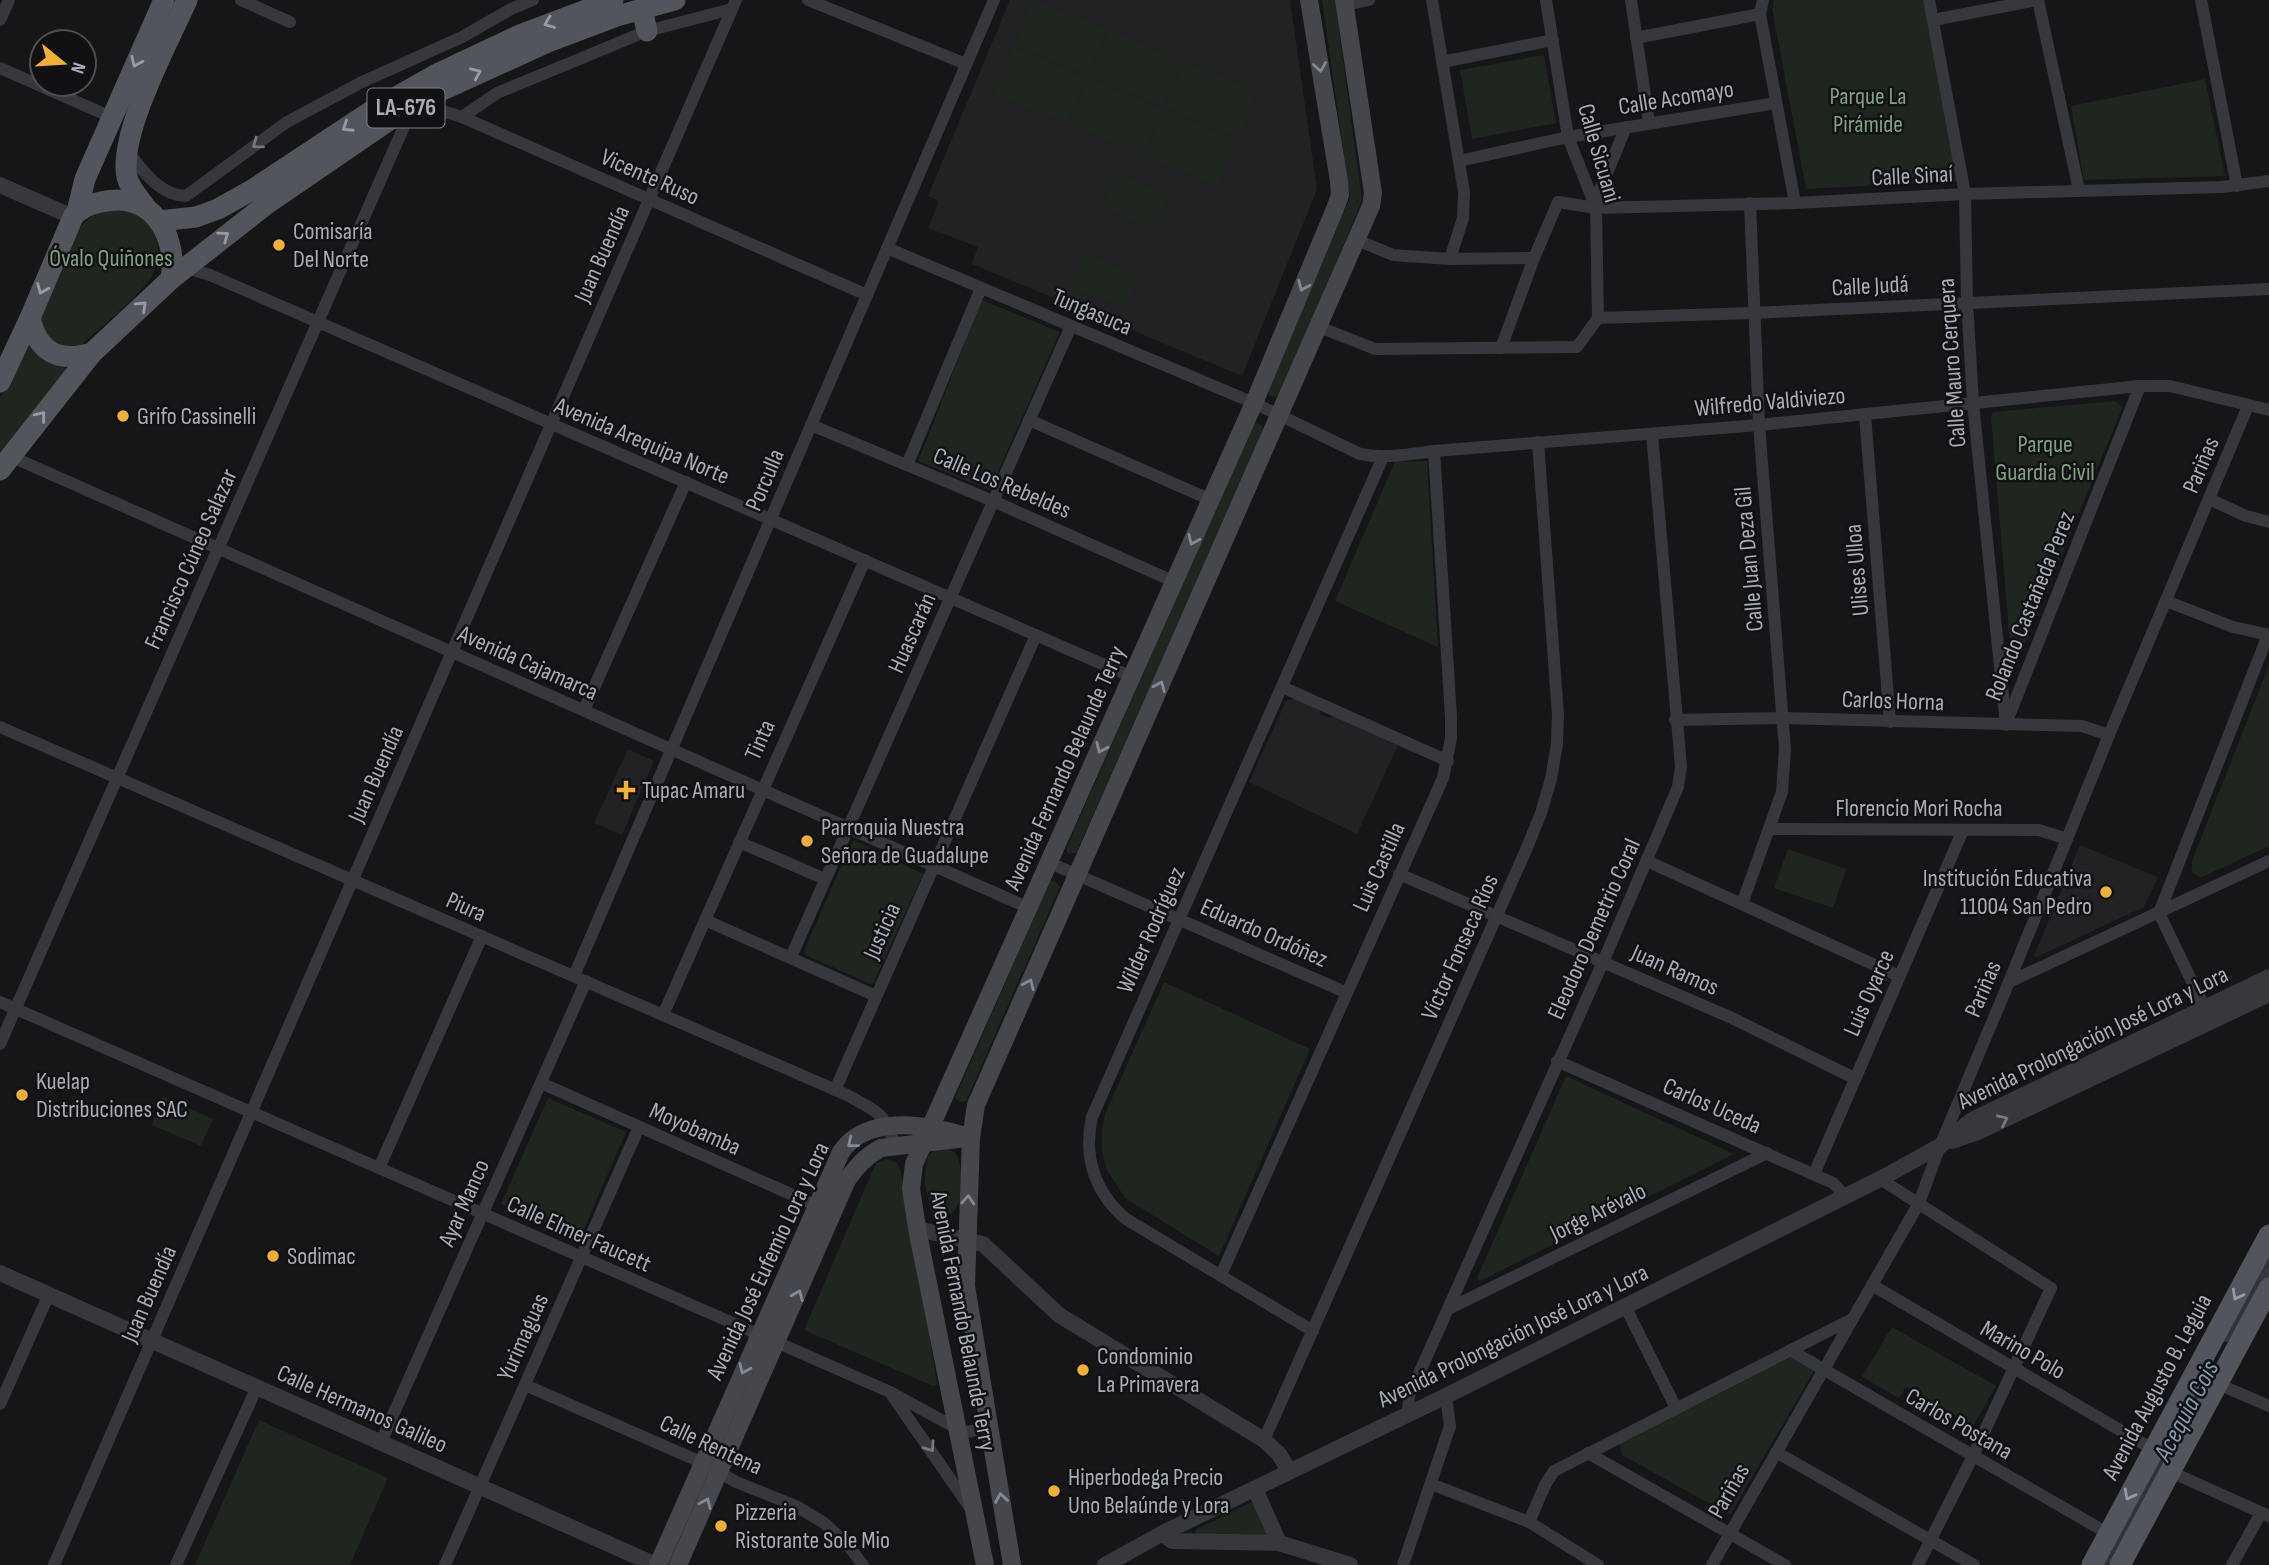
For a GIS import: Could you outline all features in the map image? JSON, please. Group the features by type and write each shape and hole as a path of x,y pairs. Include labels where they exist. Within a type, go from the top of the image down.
{"main road":[{"path":"0,382 75,214 85,179 164,0"},
{"path":"176,270 170,241 136,195 127,177 127,150 132,124 187,0"},
{"name":"LA-676","path":"5,463 92,353 176,270 411,97 438,74 522,34 613,0"},
{"name":"LA-676","path":"75,214 91,204 111,199 132,202 154,216 187,219 218,209 252,190 370,112 548,41 617,16 675,0"},
{"name":"Avenida Fernando Belaunde Terry","path":"985,1565 918,1229 911,1189 914,1164 1254,403 1340,195 1309,0"},
{"name":"Avenida Fernando Belaunde Terry","path":"1012,1565 966,1286 971,1138 976,1105 1371,206 1373,192 1345,2"},
{"path":"642,9 647,31"},
{"path":"30,318 34,334 44,348 59,356 76,358 92,353"},
{"name":"Avenida José Eufemio Lora y Lora","path":"678,1565 777,1343 825,1209 841,1152 852,1139 872,1130 890,1127 931,1127 971,1138"},
{"name":"Avenida José Eufemio Lora y Lora","path":"657,1565 759,1336 825,1209 858,1164 869,1154 881,1149 971,1138"},
{"name":"Avenida Augusto B. Leguia","path":"2092,1565 2154,1450 2258,1271 2269,1235"},
{"path":"2120,1565 2269,1288"}],"street":[{"path":"0,20 9,0"},
{"path":"241,0 290,22"},
{"path":"127,150 157,185 171,196 186,196 287,122 362,82 463,37 509,5 533,0"},
{"path":"808,0 966,64"},
{"name":"Porculla","path":"580,979 672,750 994,0"},
{"path":"1345,2 1369,0"},
{"path":"1432,0 1465,204 1450,259"},
{"name":"Calle Sicuani","path":"1546,0 1568,137 1596,208 1598,318"},
{"path":"1631,0 1648,123"},
{"path":"1763,0 1760,14 1796,203"},
{"name":"Calle Mauro Cerquera","path":"1929,0 1965,194 1967,302 1973,404 2006,725"},
{"path":"1933,20 2038,0 2079,190"},
{"path":"2201,0 2237,186"},
{"path":"462,117 497,93 647,31 734,5"},
{"name":"Juan Buendía","path":"54,1565 734,5"},
{"path":"1636,38 1760,14"},
{"path":"1442,62 1553,40"},
{"path":"0,68 111,117"},
{"name":"Vicente Ruso","path":"411,97 867,295"},
{"name":"Francisco Cúneo Salazar","path":"0,1044 317,323 411,97"},
{"name":"Calle Acomayo","path":"1459,161 1568,137 1776,103"},
{"path":"1596,208 1600,190 1626,127"},
{"name":"Calle Sinaí","path":"1534,258 1558,202 1596,208 1796,203 1965,194 2237,186 2269,181"},
{"path":"0,185 75,214"},
{"name":"Calle Juan Deza Gil","path":"1742,904 1782,792 1785,773 1784,718 1759,425 1750,203"},
{"path":"1357,240 1394,255 1450,259 1534,258 1501,348"},
{"name":"Tungasuca","path":"887,248 1281,415"},
{"name":"Avenida Arequipa Norte","path":"176,270 210,275 1132,677"},
{"path":"907,465 981,288"},
{"name":"Calle Judá","path":"1598,318 2269,289"},
{"path":"1319,327 1375,349 1577,347 1598,318"},
{"name":"Huascarán","path":"791,957 1071,327"},
{"name":"Wilfredo Valdiviezo","path":"1281,415 1360,454 1383,457 1759,425 2140,386 2170,386 2269,411"},
{"name":"Rolando Castañeda Perez","path":"2006,725 2140,386"},
{"name":"Pariñas","path":"1712,1565 1919,1203 2109,735 2248,406"},
{"name":"Ulises Ulloa","path":"1865,415 1890,722"},
{"path":"1029,420 1211,499"},
{"name":"Calle Los Rebeldes","path":"811,425 993,501 1175,582"},
{"name":"Eleodoro Demetrio Coral","path":"1408,1413 1409,1396 1603,962 1678,787 1681,766 1652,434"},
{"name":"Víctor Fonseca Ríos","path":"1264,1440 1497,916 1541,813 1551,779 1557,744 1557,685 1538,442"},
{"name":"Luis Castilla","path":"1221,1275 1345,992 1443,778 1448,761 1451,717 1434,451"},
{"name":"Wilder Rodríguez","path":"1313,1331 1126,1219 1113,1208 1097,1182 1089,1153 1088,1134 1178,919 1383,457"},
{"name":"Avenida Cajamarca","path":"5,463 218,548 1030,908"},
{"path":"584,710 685,482"},
{"path":"2209,499 2246,516 2269,522"},
{"name":"Tinta","path":"663,1015 761,789 865,560"},
{"path":"2166,601 2210,619 2269,635 2159,913 2208,1014"},
{"name":"Justicia","path":"835,1090 1036,635"},
{"path":"1282,687 1448,761"},
{"name":"Carlos Horna","path":"1675,720 1784,718 2082,726 2109,735"},
{"name":"Piura","path":"0,727 835,1090 882,1115 890,1127"},
{"name":"Florencio Mori Rocha","path":"1769,829 2039,830 2067,839"},
{"name":"Luis Oyarce","path":"1814,1174 1963,830"},
{"path":"739,842 825,879"},
{"path":"1647,861 1899,976"},
{"path":"2009,982 2269,861"},
{"name":"Eduardo Ordóñez","path":"1049,863 1345,992"},
{"name":"Juan Ramos","path":"1399,874 1732,1018 1854,1078"},
{"path":"705,920 876,996"},
{"path":"379,1168 482,936"},
{"name":"Avenida Prolongación José Lora y Lora","path":"2208,1014 2269,977"},
{"name":"Ayar Manco","path":"381,1442 541,1083 580,979"},
{"name":"Avenida Prolongación José Lora y Lora","path":"1105,1565 1163,1533 1446,1396 1880,1179 1940,1146 1972,1120 2208,1014 2269,994"},
{"name":"Calle Elmer Faucett","path":"0,1002 890,1392 958,1429"},
{"name":"Carlos Uceda","path":"1558,1061 1814,1174 1833,1183 1845,1196"},
{"name":"Moyobamba","path":"541,1083 825,1209"},
{"name":"Yurimaguas","path":"445,1565 639,1127"},
{"path":"890,1127 895,1147"},
{"name":"Jorge Arévalo","path":"1448,1309 1767,1153"},
{"path":"1880,1179 2051,1288 1973,1456 1918,1565"},
{"path":"918,1229 983,1244 1059,1315 1264,1440 1279,1454 1289,1471"},
{"name":"Calle Hermanos Galileo","path":"0,1273 657,1565"},
{"name":"Marino Polo","path":"1872,1285 2154,1450"},
{"path":"0,1404 49,1294"},
{"path":"1625,1306 1676,1408"},
{"path":"1529,1522 1554,1471 1852,1318"},
{"name":"Carlos Postana","path":"1790,1350 2109,1534"},
{"path":"2218,1384 2269,1406"},
{"name":"Calle Rentena","path":"525,1385 796,1506 824,1523 848,1545 863,1565"},
{"path":"176,1565 257,1387"},
{"path":"890,1392 977,1518"},
{"path":"1403,1565 1450,1426 1446,1396"},
{"path":"958,1429 966,1432 989,1428"},
{"path":"1776,1452 1974,1565"},
{"path":"1588,1453 1785,1565"},
{"path":"2171,1472 2265,1515 2232,1565"},
{"path":"1431,1484 1529,1522 1598,1565"},
{"path":"1255,1489 1279,1543"},
{"path":"1163,1533 1172,1541 1279,1543 1350,1565"}],"shaded area":[{"path":"1010,0 1290,0 1317,189 1242,376 972,264 978,247 928,228 939,201 928,196"},
{"path":"1296,698 1318,707 1321,715 1329,718 1335,715 1398,745 1357,834 1249,782 1286,701"},
{"name":"Tupac Amaru","path":"628,749 654,761 622,835 594,823"},
{"name":"Institución Educativa 11004 San Pedro","path":"2080,845 2158,877 2144,907 2037,957 2034,956"}],"green space":[{"path":"1033,0 1107,29 1087,75 1014,45"},
{"path":"1322,0 1335,0 1362,200 1280,397 1270,396 1268,391 1350,198"},
{"name":"Parque La Pirámide","path":"1774,0 1923,0 1957,181 1806,189 1772,8"},
{"path":"1109,30 1182,60 1163,107 1090,76"},
{"path":"1013,47 1086,78 1067,124 994,94"},
{"path":"1544,55 1556,123 1472,139 1460,70"},
{"path":"1184,61 1257,92 1238,138 1165,107"},
{"path":"1088,79 1162,109 1143,155 1069,125"},
{"path":"2205,79 2225,176 2084,180 2071,106"},
{"path":"1164,110 1237,140 1218,187 1145,156"},
{"path":"1116,173 1169,195 1155,230 1102,208"},
{"name":"Óvalo Quiñones","path":"119,207 139,215 151,227 158,252 155,269 145,286 78,348 51,346 39,322 75,232 99,209"},
{"path":"1083,253 1138,275 1125,309 1069,287"},
{"path":"982,300 1060,332 990,490 918,461"},
{"path":"26,341 44,360 69,369 0,459 0,398"},
{"name":"Parque Guardia Civil","path":"2115,401 2122,408 2015,668 2012,668 1991,416 1994,412"},
{"path":"1253,424 1262,425 1264,430 1076,853 1068,854 1066,849"},
{"path":"1427,461 1438,647 1335,601 1395,462"},
{"path":"2269,665 2269,846 2200,878 2192,872 2192,861"},
{"path":"853,840 923,874 874,982 870,984 806,955 804,951"},
{"path":"1788,849 1846,869 1833,908 1774,888"},
{"path":"1050,881 1060,887 966,1101 960,1102 955,1098"},
{"path":"1164,982 1310,1049 1219,1256 1125,1198 1107,1170 1102,1151 1105,1114"},
{"path":"1566,1076 1734,1154 1480,1281 1478,1276"},
{"path":"163,1097 213,1119 201,1146 152,1125"},
{"path":"548,1098 626,1132 580,1238 501,1204"},
{"path":"945,1148 955,1153 959,1160 962,1183 958,1206 952,1213 943,1215 931,1211 924,1180 928,1156 936,1149"},
{"path":"887,1159 897,1163 900,1168 934,1363 937,1385 933,1386 804,1330 876,1163"},
{"path":"1892,1327 1996,1386 1973,1426 1906,1387 1899,1398 1862,1377"},
{"path":"1794,1356 1815,1369 1730,1515 1622,1455 1620,1444"},
{"path":"259,1420 388,1478 350,1565 195,1565"},
{"path":"1252,1502 1267,1535 1196,1534 1195,1530"}],"waterway":[{"name":"Acequia Cois","path":"2227,1335 2269,1258"},
{"name":"Acequia Cois","path":"2105,1565 2194,1396"}],"place":[{"name":"Comisaría Del Norte","path":"279,245"},
{"name":"Grifo Cassinelli","path":"123,416"},
{"name":"Tupac Amaru","path":"626,790"},
{"name":"Parroquia Nuestra Señora de Guadalupe","path":"807,841"},
{"name":"Institución Educativa 11004 San Pedro","path":"2106,892"},
{"name":"Kuelap Distribuciones SAC","path":"22,1095"},
{"name":"Sodimac","path":"273,1256"},
{"name":"Condominio La Primavera","path":"1083,1370"},
{"name":"Hiperbodega Precio Uno Belaúnde y Lora","path":"1054,1491"},
{"name":"Pizzeria Ristorante Sole Mio","path":"721,1526"}]}
